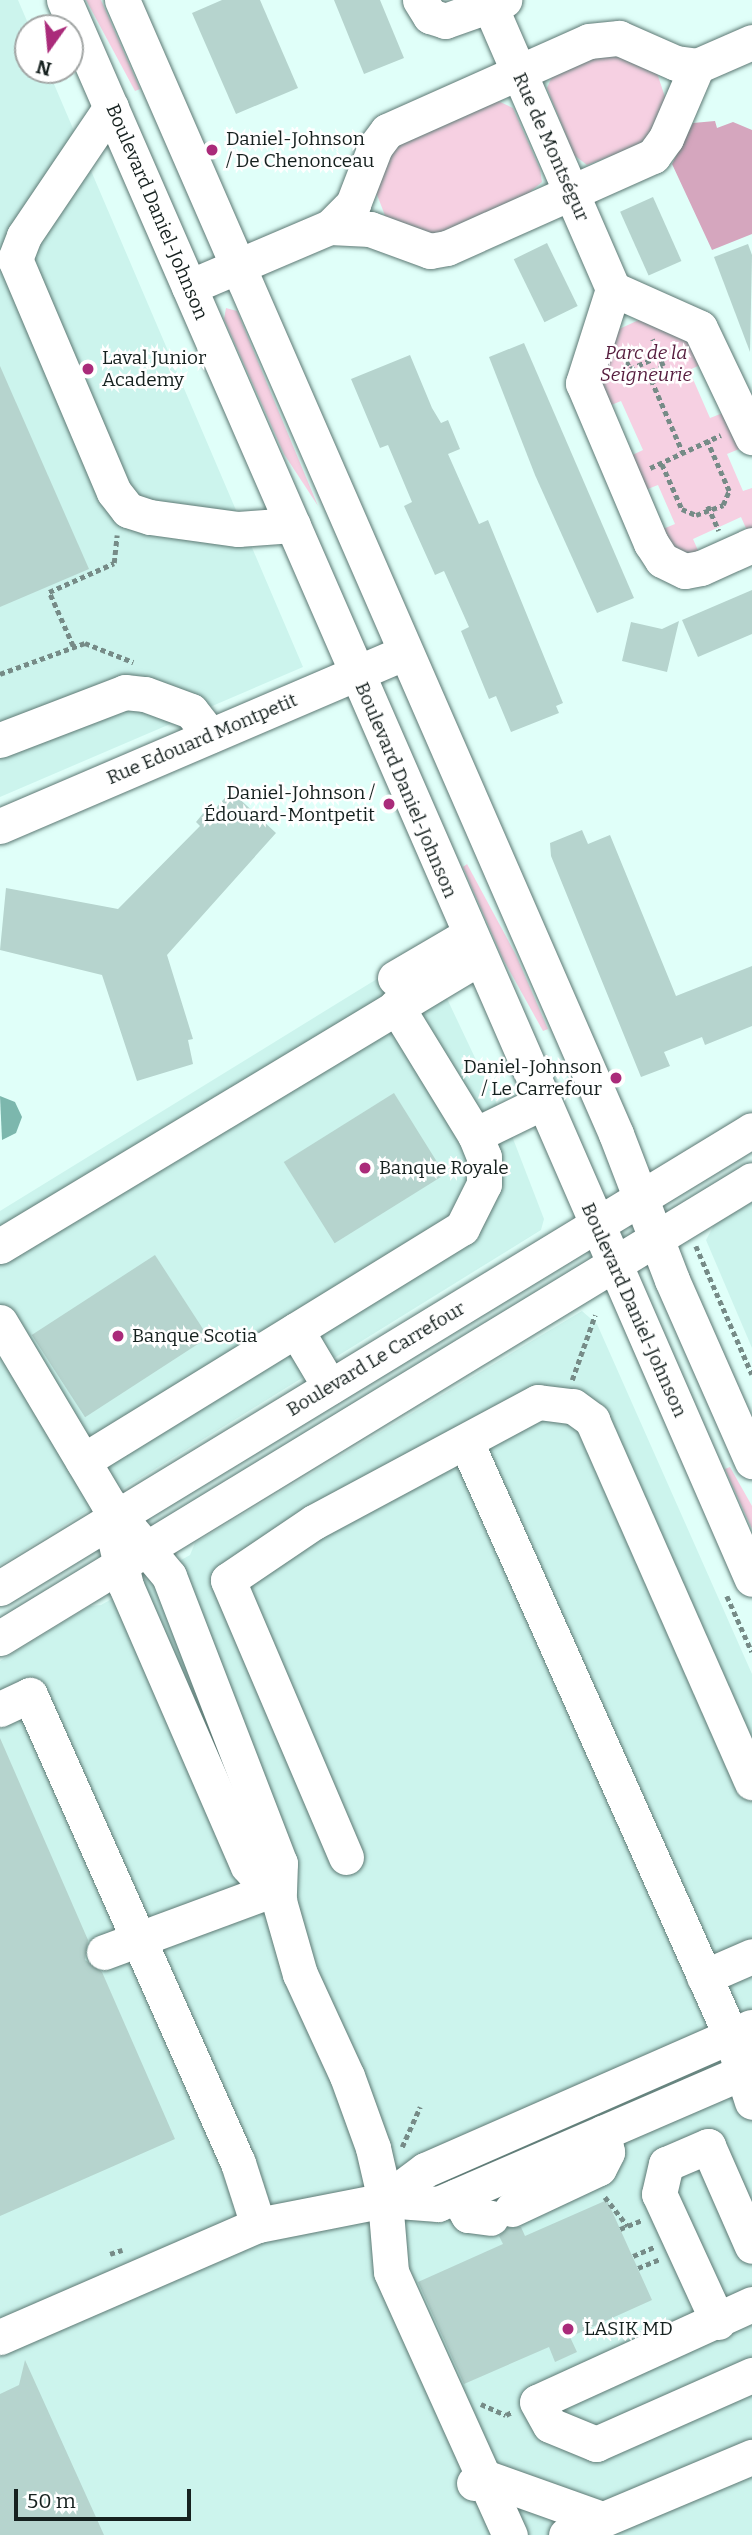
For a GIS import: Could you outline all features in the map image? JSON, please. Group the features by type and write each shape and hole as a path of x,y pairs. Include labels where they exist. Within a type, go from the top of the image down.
{"street":[{"name":"Boulevard Daniel-Johnson","path":"64,0 752,1579"},
{"path":"122,0 641,1197 656,1240 740,1401 750,1448"},
{"name":"Rue de Montségur","path":"419,0 430,16 445,21 497,3 519,73 613,289"},
{"path":"330,227 353,204 383,134 519,73 604,36 697,66 752,42"},
{"path":"189,287 330,227 359,226 435,251 572,193 658,152 697,66"},
{"path":"111,107 24,236 16,259 114,492 122,506 150,517 238,529 293,525"},
{"path":"737,541 693,570 669,566 656,553 583,383 613,289 700,328 752,437"},
{"name":"Rue Edouard Montpetit","path":"0,826 405,652"},
{"path":"0,740 125,692 145,694 191,711 210,735"},
{"path":"0,1246 396,1006 475,946"},
{"path":"302,1034 475,946"},
{"path":"83,1461 462,1228 484,1184 484,1157 475,1135 396,1006"},
{"path":"475,1135 543,1102"},
{"name":"Boulevard Le Carrefour","path":"0,1588 113,1514 330,1387 752,1130"},
{"path":"0,1638 615,1266 752,1180"},
{"path":"0,1322 83,1461 135,1557 126,1586 248,1866 274,1896 300,1974 352,2088 385,2200 391,2272 479,2481 510,2535"},
{"path":"296,1330 330,1387"},
{"path":"346,1857 228,1580 314,1522 538,1402 562,1403 592,1420 752,1783"},
{"path":"0,2337 221,2237 258,2225 385,2200 438,2204 603,2133 748,2081 741,2031 704,1977 466,1442"},
{"path":"0,1709 30,1695 120,1946 238,2163 258,2225"},
{"path":"120,1946 274,1896"},
{"path":"704,1977 752,1956"},
{"path":"385,2200 421,2173 741,2031"},
{"path":"457,2196 468,2215 502,2213 599,2168 607,2152 603,2133"},
{"path":"718,2322 659,2194 666,2164 708,2146 752,2246"},
{"path":"752,2304 718,2322 537,2402 545,2421 597,2444 752,2375"},
{"path":"566,2535 752,2457"},
{"path":"479,2481 602,2519"}],"path":[{"path":"619,345 635,378 663,366 649,331"},
{"path":"630,369 659,356"},
{"path":"649,372 683,453"},
{"path":"709,440 729,491 723,505 696,515 682,509 661,464 683,453 709,440"},
{"path":"709,508 737,541"},
{"path":"73,646 49,592 114,563 118,527"},
{"path":"0,674 73,646 89,644 141,665"},
{"path":"698,1249 752,1374"},
{"path":"562,1403 595,1315"},
{"path":"404,2141 420,2107"},
{"path":"601,2193 628,2226"},
{"path":"632,2256 648,2249"},
{"path":"110,2254 123,2250"},
{"path":"638,2268 654,2262"}],"shaded area":[{"name":"Laval Junior Academy","path":"0,0 18,0 24,14 14,14 14,84 54,84 303,667 0,797"},
{"path":"715,121 717,128 733,122 752,130 752,234 712,250 672,164 693,123"},
{"path":"424,950 512,1136 544,1219 541,1230 0,1565 0,1211"},
{"path":"0,1096 15,1102 22,1117 16,1133 2,1140"},
{"path":"752,1202 752,1348 706,1240 714,1225"},
{"path":"582,1311 597,1324 752,1674 752,2535 0,2535 0,1661 90,1606 101,1605 190,1555 195,1543"}],"green space":[{"path":"86,0 101,0 140,89 135,91"},
{"path":"606,48 656,70 666,100 651,141 587,165 574,155 547,88 555,70"},
{"path":"498,101 513,108 540,169 542,182 531,191 533,196 435,238 386,218 374,187 391,144"},
{"path":"226,308 237,311 318,506 284,454 224,319"},
{"name":"Parc de la Seigneurie","path":"643,318 689,333 707,362 689,370 710,418 728,411 744,447 727,454 743,491 752,488 752,533 749,535 741,517 693,539 700,555 678,556 658,531 675,524 658,485 640,492 626,458 643,450 621,401 604,408 595,374 615,331"},
{"path":"467,864 516,955 548,1029 543,1031 503,959 463,867"},
{"path":"730,1467 752,1506 752,1529 725,1469"}],"building":[{"path":"222,0 260,0 298,88 236,114 192,13"},
{"path":"334,0 380,0 404,58 364,74"},
{"path":"653,197 681,261 649,276 620,212"},
{"path":"547,243 578,306 544,322 514,259"},
{"path":"748,244 752,255 750,352 714,257"},
{"path":"524,343 634,598 597,613 535,475 489,357"},
{"path":"410,355 432,408 441,423 448,420 460,449 448,454 479,524 488,520 563,703 556,706 559,713 511,732 496,696 489,699 461,631 469,627 444,571 435,575 404,506 412,502 388,445 380,448 351,379"},
{"path":"0,366 89,569 0,607"},
{"path":"752,590 752,634 698,657 682,620"},
{"path":"679,621 667,672 622,661 631,622 662,629"},
{"path":"231,791 276,833 167,955 193,1039 188,1040 193,1064 137,1081 102,975 0,950 6,888 118,909 200,826 196,822 210,805 215,809"},
{"path":"582,830 588,844 610,835 676,996 752,966 752,1026 705,1045 702,1037 664,1052 670,1066 641,1077 551,856 550,843"},
{"name":"Banque Royale","path":"394,1093 445,1174 335,1243 284,1162"},
{"name":"Banque Scotia","path":"155,1255 208,1337 85,1417 32,1335"},
{"path":"0,1738 88,1940 85,1960 102,1972 175,2139 0,2216"},
{"path":"607,2200 652,2300 570,2337 577,2352 555,2362 549,2347 464,2384 418,2282 503,2244 499,2236 508,2228 521,2227 525,2236"},
{"path":"25,2360 104,2535 0,2535 0,2394 19,2385"}],"place":[{"name":"Daniel-Johnson / De Chenonceau","path":"212,150"},
{"name":"Laval Junior Academy","path":"88,369"},
{"name":"Daniel-Johnson / Édouard-Montpetit","path":"389,804"},
{"name":"Daniel-Johnson / Le Carrefour","path":"616,1078"},
{"name":"Banque Royale","path":"365,1168"},
{"name":"Banque Scotia","path":"118,1336"},
{"name":"LASIK MD","path":"568,2329"}]}
